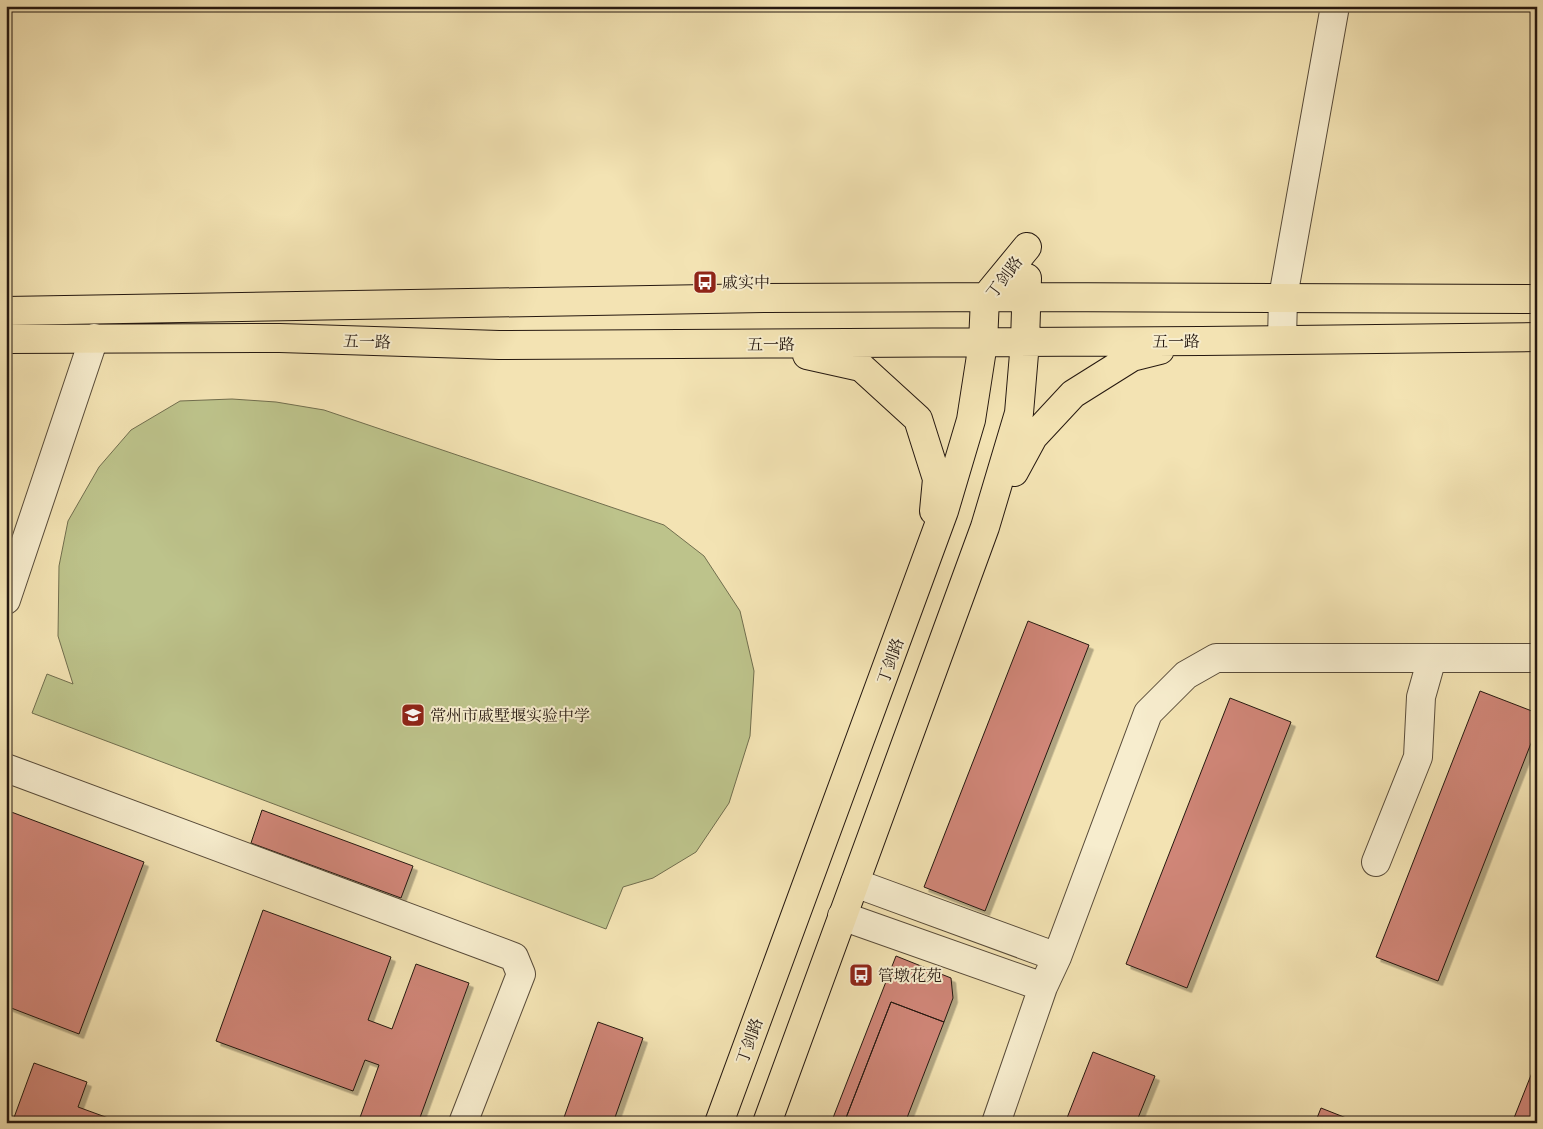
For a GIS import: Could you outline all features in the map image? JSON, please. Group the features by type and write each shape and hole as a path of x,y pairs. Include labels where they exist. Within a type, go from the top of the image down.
{"main road":[{"name":"丁剑路","path":"719,1123 930,554 972,420 983,343 985,298 1027,247 1025,342 1019,414 985,527 767,1123"},
{"path":"6,311 606,300 1027,297 1537,299"},
{"name":"五一路","path":"6,338 280,338 499,345 983,343 1537,337"},
{"path":"985,527 1033,436 1073,394 1132,356 1202,341"},
{"path":"760,344 861,367 918,419 937,479 930,554"}],"street":[{"path":"1282,340 1283,297 1335,6"},
{"path":"6,600 94,338"},
{"path":"996,1123 1043,987 1057,957 1148,714 1186,674 1216,658 1537,658"},
{"path":"1376,862 1418,757 1421,698 1432,658"},
{"path":"6,768 514,957 521,974 463,1123"},
{"path":"855,883 1057,957"},
{"path":"842,916 1043,987"}],"green space":[{"path":"232,399 276,402 324,410 664,525 704,556 740,611 754,671 750,736 729,803 696,852 653,878 623,887 606,929 32,713 47,674 73,684 58,636 59,566 68,521 99,467 131,430 180,401"}],"building":[{"path":"1028,621 1089,645 985,911 924,887"},
{"path":"1480,691 1537,713 1537,728 1438,981 1376,957"},
{"path":"1230,698 1291,722 1187,988 1126,964"},
{"path":"6,810 144,862 79,1034 6,1006"},
{"path":"262,810 413,866 401,898 251,843"},
{"path":"263,910 391,957 368,1020 392,1029 416,964 469,983 418,1123 358,1123 379,1065 365,1060 353,1091 216,1041"},
{"path":"896,956 951,978 953,998 944,1022 891,1002 844,1123 831,1123"},
{"path":"891,1002 944,1022 905,1123 844,1123"},
{"path":"598,1022 643,1038 613,1123 562,1123"},
{"path":"1093,1052 1155,1076 1136,1123 1065,1123"},
{"path":"1537,1060 1537,1123 1512,1123"},
{"path":"34,1063 87,1082 78,1107 122,1123 12,1123"},
{"path":"1321,1108 1359,1123 1315,1123"}],"place":[{"name":"戚实中","path":"705,282"},
{"name":"常州市戚墅堰实验中学","path":"413,715"},
{"name":"管墩花苑","path":"861,975"}]}
